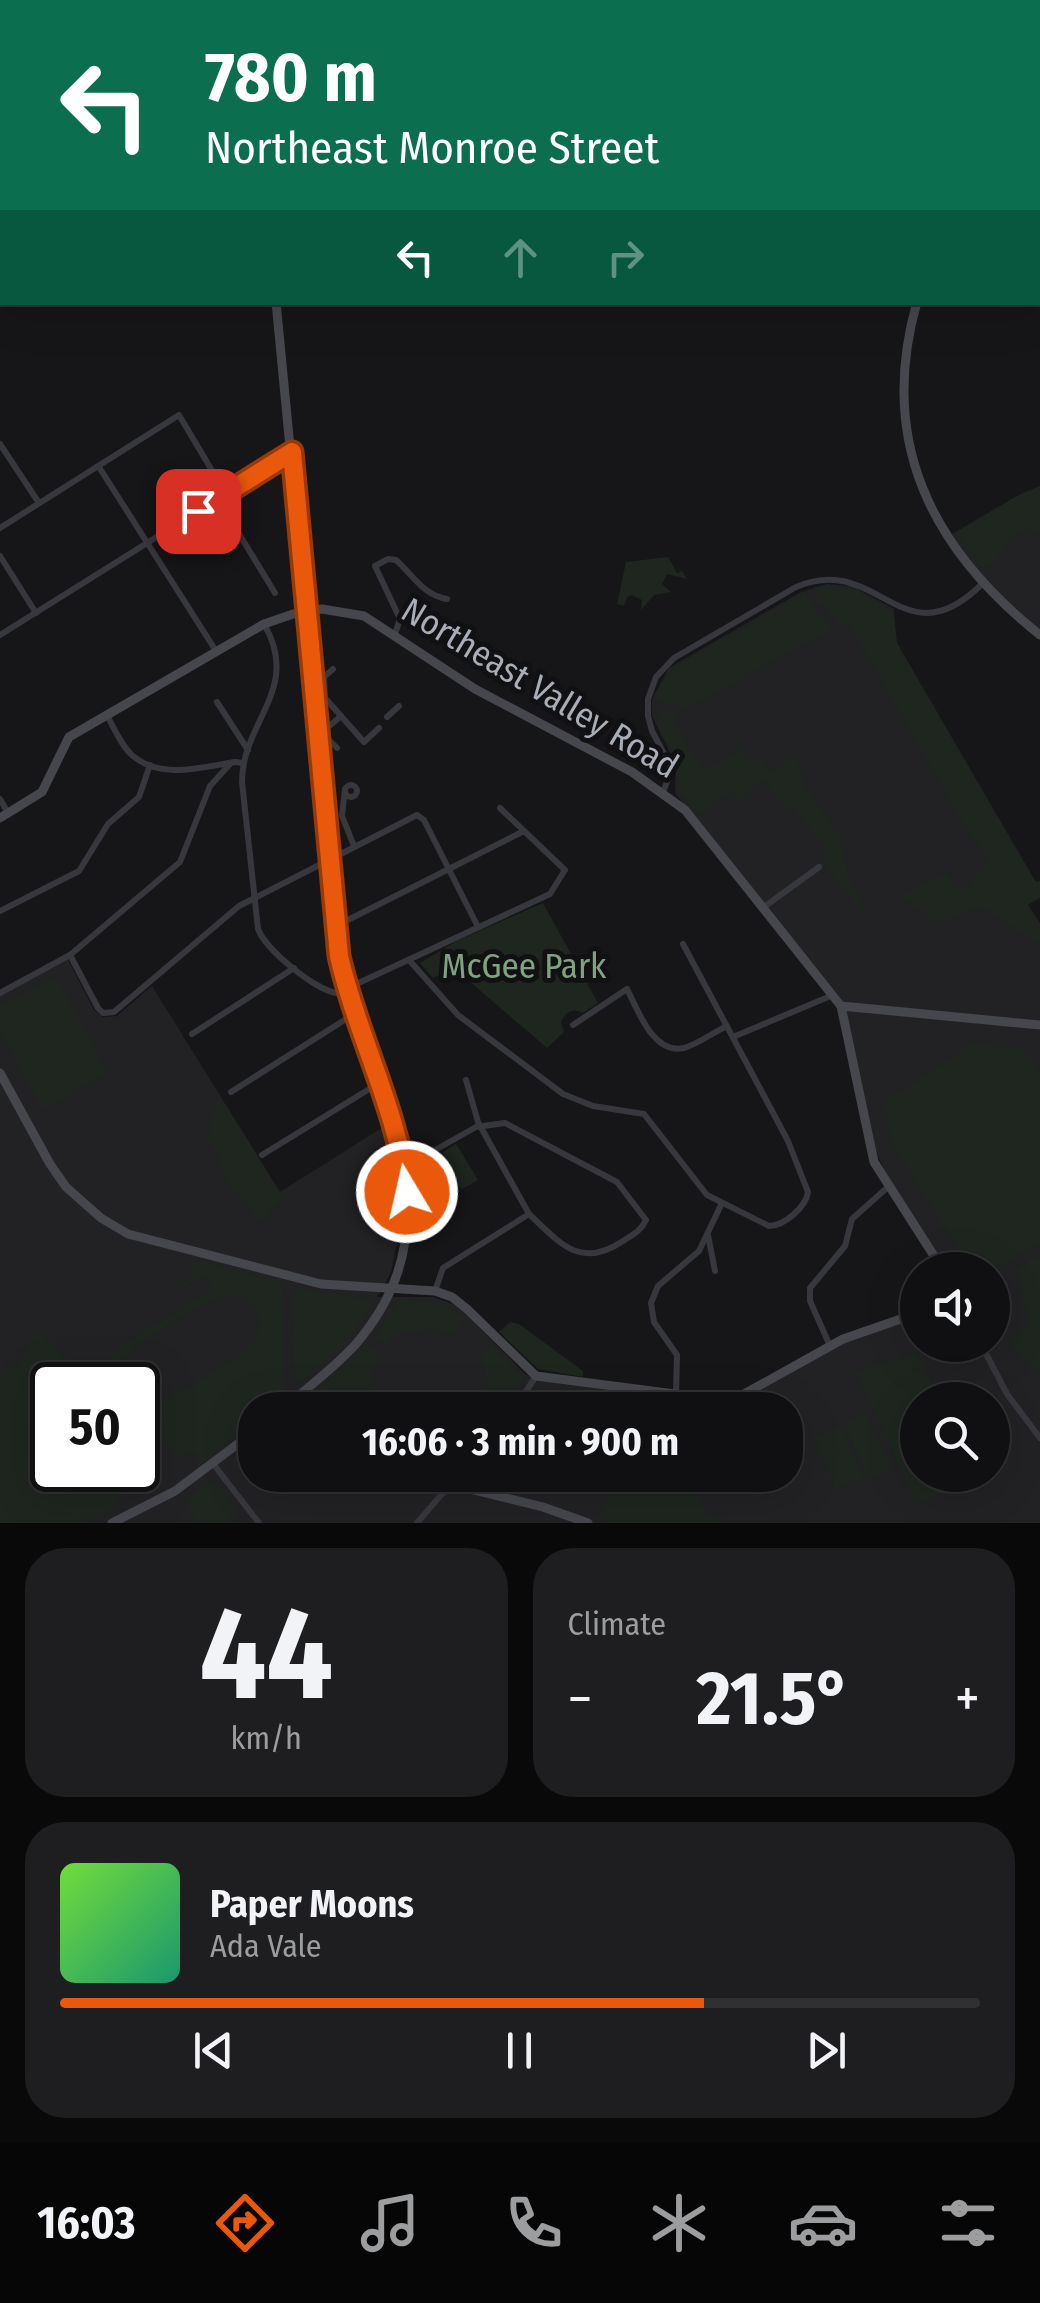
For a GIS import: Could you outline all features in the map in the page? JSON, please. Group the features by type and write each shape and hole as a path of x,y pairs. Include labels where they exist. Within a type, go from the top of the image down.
{"street":[{"path":"276,305 322,728 335,927 346,990 399,1140 407,1225 390,1290 369,1326 350,1350 301,1392"},
{"path":"916,305 904,375 905,407 912,454 926,498 947,538 982,584 1040,635"},
{"path":"0,528 178,415 223,489 221,504 275,593"},
{"path":"0,444 39,503"},
{"path":"0,636 292,452"},
{"path":"99,466 217,652"},
{"path":"0,556 36,613"},
{"path":"395,634 400,619 375,566 388,559 396,560 434,596 448,599"},
{"path":"664,792 672,769 652,731 647,706 656,676 674,658 796,586 818,579 854,582 923,616 953,608 982,584"},
{"path":"0,799 4,816 42,792 69,737 106,713 264,624 308,610"},
{"name":"Northeast Valley Road","path":"308,610 356,612 475,689 664,792 685,810 840,1006 869,1144 889,1186 931,1252"},
{"path":"264,624 276,649 278,669 243,764 242,782 261,937 294,968 327,992 346,990 550,894 565,870 500,808"},
{"path":"333,669 324,677 325,698 364,742 380,728"},
{"path":"218,702 248,750"},
{"path":"387,717 400,706"},
{"path":"106,713 131,754 150,765 180,771 230,762 243,764"},
{"path":"322,728 340,716"},
{"path":"322,728 337,748"},
{"path":"0,992 70,956 180,862 210,786 230,762"},
{"path":"0,911 79,871 108,824 139,798 150,765"},
{"path":"345,789 342,820 354,846"},
{"path":"70,956 98,1008 104,1013 114,1012 254,897 420,816 477,926"},
{"path":"335,927 524,830"},
{"path":"764,907 818,867"},
{"path":"409,960 458,1014 563,1094 593,1106 644,1114 707,1195 772,1227 804,1204 808,1192 788,1141 683,944"},
{"path":"192,1034 294,968"},
{"path":"573,1025 627,989 653,1036 670,1048 684,1048 727,1026"},
{"path":"734,1038 833,995"},
{"path":"840,1006 1040,1024"},
{"path":"231,1092 354,1014"},
{"path":"0,1073 58,1176 76,1198 113,1226 145,1240 282,1276 332,1285 435,1291 467,1308 536,1376 654,1392"},
{"path":"404,1166 480,1126 500,1122 617,1182 646,1220 642,1228 606,1252 568,1249 529,1214 480,1126 466,1080"},
{"path":"262,1155 379,1082"},
{"path":"830,1346 810,1301 810,1288 845,1246 852,1219 889,1186"},
{"path":"676,1392 677,1356 654,1322 651,1302 658,1286 694,1258 722,1203"},
{"path":"435,1291 443,1268 529,1214"},
{"path":"708,1234 716,1271"},
{"path":"749,1392 851,1335 900,1320"},
{"path":"990,1362 1007,1394 1040,1438"},
{"path":"526,1392 536,1376"},
{"path":"112,1523 175,1491 238,1445"},
{"path":"214,1465 259,1523"},
{"path":"417,1523 443,1492"},
{"path":"479,1492 588,1523"}],"shaded area":[{"path":"1040,486 1040,635 1005,607 947,537"},
{"path":"827,584 852,586 894,609 897,643 1040,889 1017,908 1040,942 1040,1523 0,1523 0,996 68,960 94,1010 103,1017 117,1016 152,986 280,1192 388,1124 400,1177 401,1222 391,1272 377,1297 433,1297 453,1304 526,1375 561,1384 628,1392 238,1392 238,1492 803,1492 803,1392 758,1392 851,1339 900,1323 900,1362 1010,1362 1010,1252 936,1252 874,1149 844,1002 675,793 676,765 652,716 652,699 669,668 801,592"}],"green space":[{"path":"1040,486 1040,533 1035,535 1034,529 1014,534 993,564 982,569 956,532"},
{"path":"668,557 677,573 682,571 687,579 667,574 662,584 671,592 654,595 641,610 642,600 632,595 624,606 617,604 626,562"},
{"path":"815,587 858,590 894,614 897,643 1017,851 1036,882 1040,881 1040,898 1028,905 1040,923 1040,945 987,910 977,908 938,923 900,897 947,873 960,891 973,883 973,876 987,865 985,852 970,836 850,626 844,627 817,601"},
{"path":"804,593 815,610 835,627 683,711 675,704 656,701 661,683 676,666"},
{"path":"672,712 703,771 738,752 733,742 736,740 748,759 763,761 769,772 796,755 805,787 840,836 849,879 868,914 861,911 828,869 823,854 826,850 793,807 784,807 763,780 740,802 731,791 699,816 679,791 679,764 658,726 658,713"},
{"name":"McGee Park","path":"543,903 598,1003 583,1013 567,1013 561,1022 564,1032 547,1048 456,970 433,978 420,963 457,941"},
{"path":"56,976 107,1071 45,1108 0,1032 0,1006"},
{"path":"972,1044 1024,1048 1040,1074 1040,1242 1010,1262 1010,1252 961,1252 891,1143 884,1102"},
{"path":"219,1101 226,1105 284,1199 260,1222 224,1178 219,1155 207,1142 212,1110"},
{"path":"456,1144 478,1180 462,1189 446,1187 448,1191 442,1197 447,1206 439,1215 417,1190 415,1169"},
{"path":"1040,1255 1040,1372 1026,1364 1010,1342 1029,1318 1016,1270"},
{"path":"201,1261 282,1282 285,1392 238,1392 238,1434 204,1462 197,1454 174,1456 160,1433 164,1422 160,1401 223,1366 252,1344 258,1320 251,1305 237,1296 219,1297 134,1348 125,1361 106,1362 121,1345 213,1289 203,1276 179,1291 177,1287 194,1276 189,1268"},
{"path":"297,1288 370,1299 373,1303 351,1336 302,1382 294,1372 293,1295"},
{"path":"400,1299 445,1304 466,1318 451,1336 434,1329 397,1333 385,1345 375,1337"},
{"path":"510,1322 519,1324 583,1371 583,1377 538,1369 499,1332"},
{"path":"35,1331 54,1344 68,1362 30,1362 30,1492 124,1492 123,1496 117,1494 113,1504 117,1508 85,1523 0,1523 0,1375 21,1362"},
{"path":"491,1344 523,1377 514,1392 488,1392 485,1369 478,1360"},
{"path":"367,1345 377,1352 376,1364 370,1371 373,1392 317,1392"},
{"path":"900,1359 900,1362 922,1362 932,1382 900,1382 900,1469 856,1372"},
{"path":"866,1414 891,1467 869,1478 844,1425"},
{"path":"840,1426 865,1478 836,1489 812,1438"},
{"path":"214,1480 238,1510 231,1523 198,1523 184,1500"},
{"path":"698,1492 704,1514 724,1523 609,1523 600,1517 610,1494"},
{"path":"911,1492 940,1492 917,1506"}],"route":[{"path":"198,511 292,452 339,956 346,990 399,1140 407,1192"}]}
